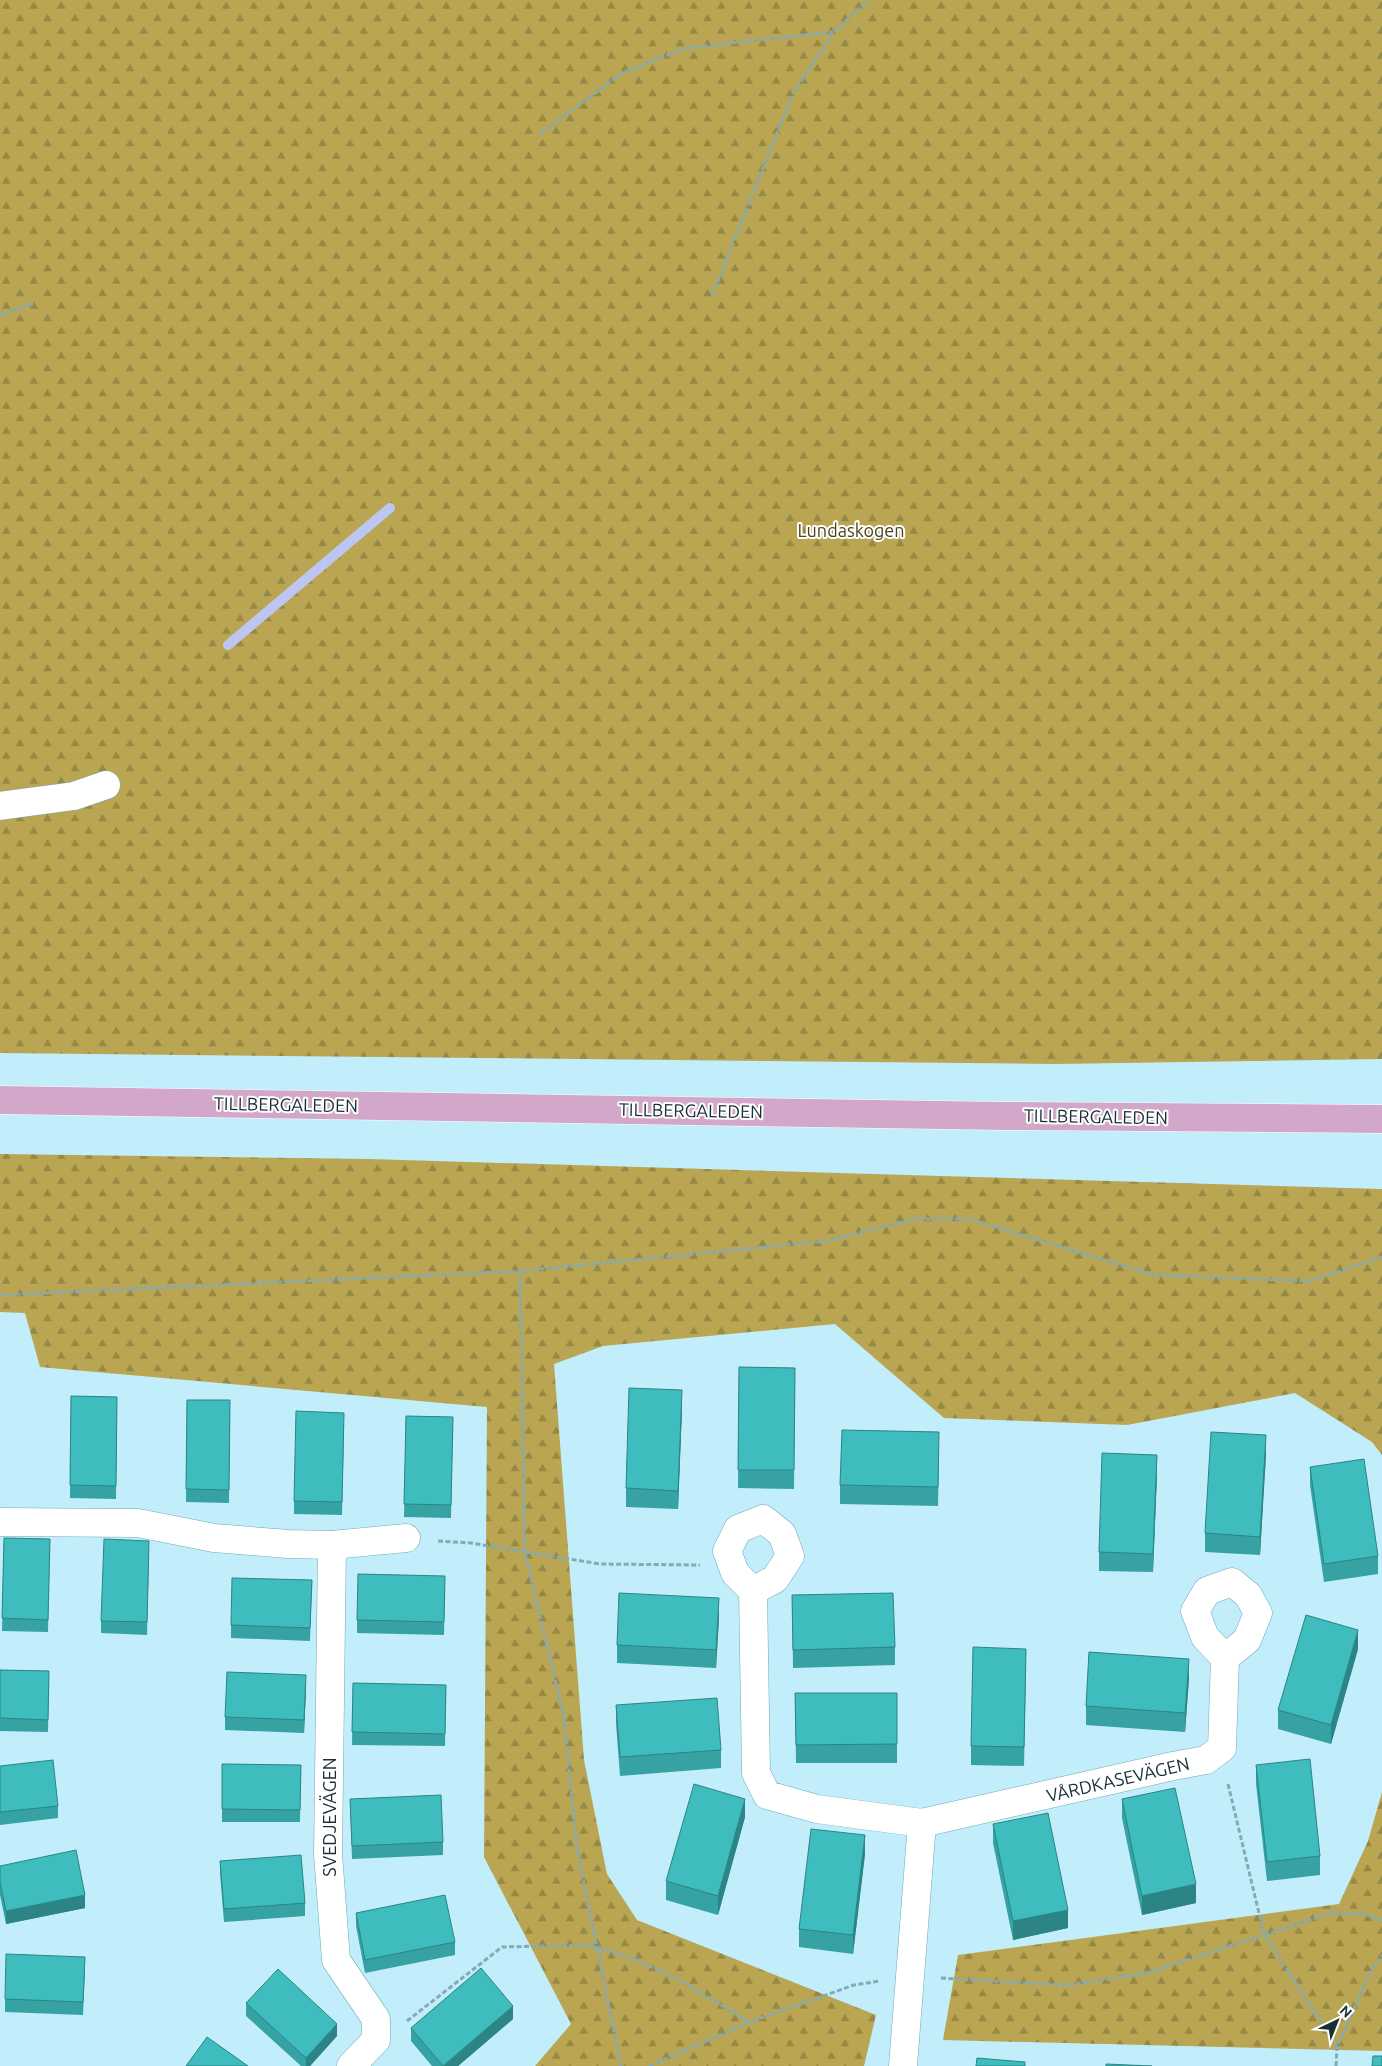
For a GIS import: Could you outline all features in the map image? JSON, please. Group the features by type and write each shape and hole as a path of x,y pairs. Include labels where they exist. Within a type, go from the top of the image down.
{"main road":[{"name":"TILLBERGALEDEN","path":"0,1100 985,1116 1382,1119"}],"street":[{"path":"0,806 74,796 106,785"},
{"path":"0,1522 138,1523 214,1538 332,1545 406,1538"},
{"name":"SVEDJEVÄGEN","path":"332,1545 328,1854 336,1960 376,2019 376,2040"},
{"name":"VÅRDKASEVÄGEN","path":"754,1591 756,1773 766,1795 817,1809 922,1823 1206,1760 1222,1748"},
{"path":"1222,1748 1225,1658"},
{"path":"904,2066 912,1979 922,1823"},
{"path":"352,2066 376,2040"}],"path":[{"path":"712,296 793,93 834,32 868,0"},
{"path":"540,134 622,73 685,48 834,32"},
{"path":"0,315 35,303"},
{"path":"0,1295 520,1271 826,1241 914,1218 969,1219 1154,1275 1310,1281 1382,1257"},
{"path":"520,1271 526,1553 564,1717 577,1848 621,2066"},
{"path":"406,1538 471,1543 600,1564 709,1565"},
{"path":"1222,1748 1225,1772 1264,1934 1337,2047"},
{"path":"649,2066 750,2022 854,1985 929,1977 1068,1985 1147,1973 1331,1913 1366,1914 1382,1920"},
{"path":"376,2040 405,2023 502,1947 587,1945 629,1957 672,1976 750,2022"},
{"path":"1336,2066 1337,2047 1369,1975 1382,1955"}],"green space":[{"name":"Lundaskogen","path":"0,0 1382,0 1382,1059 1054,1064 0,1053"},
{"path":"0,1154 369,1159 1382,1189 1382,1455 1372,1442 1295,1393 1127,1425 944,1418 835,1324 603,1346 554,1364 584,1760 607,1874 637,1920 876,2015 864,2066 535,2066 571,2024 484,1857 487,1407 40,1367 25,1313 0,1312"},
{"path":"1382,1792 1382,2051 943,2040 958,1955 1339,1904 1368,1841"}],"building":[{"path":"739,1367 795,1368 794,1470 738,1470"},
{"path":"629,1388 682,1390 678,1491 626,1488"},
{"path":"71,1396 117,1397 116,1486 70,1485"},
{"path":"187,1400 230,1400 229,1490 186,1489"},
{"path":"296,1411 344,1413 342,1502 294,1501"},
{"path":"406,1416 453,1417 451,1505 404,1504"},
{"path":"842,1430 939,1432 938,1487 840,1485"},
{"path":"1211,1432 1266,1435 1260,1537 1205,1533"},
{"path":"1102,1453 1157,1455 1153,1554 1099,1552"},
{"path":"1364,1459 1378,1556 1324,1564 1310,1467"},
{"path":"4,1538 50,1539 48,1620 2,1618"},
{"path":"104,1539 149,1541 147,1622 101,1621"},
{"path":"358,1574 445,1576 444,1622 357,1620"},
{"path":"232,1578 312,1580 310,1628 231,1625"},
{"path":"619,1593 719,1598 716,1650 617,1645"},
{"path":"893,1593 895,1647 793,1650 792,1595"},
{"path":"1306,1615 1358,1630 1331,1725 1278,1710"},
{"path":"973,1647 1026,1649 1024,1747 971,1746"},
{"path":"1089,1652 1189,1659 1185,1713 1086,1706"},
{"path":"0,1670 49,1671 48,1720 0,1718"},
{"path":"227,1672 306,1675 304,1720 225,1717"},
{"path":"353,1683 446,1685 445,1734 352,1732"},
{"path":"795,1693 897,1693 897,1744 796,1745"},
{"path":"717,1698 721,1750 620,1757 616,1705"},
{"path":"1310,1759 1320,1856 1267,1862 1256,1765"},
{"path":"53,1760 58,1806 0,1812 0,1766"},
{"path":"222,1764 301,1765 300,1810 222,1809"},
{"path":"694,1784 745,1799 718,1896 666,1881"},
{"path":"1175,1788 1196,1884 1142,1896 1122,1799"},
{"path":"441,1795 443,1842 352,1846 350,1799"},
{"path":"1048,1813 1068,1910 1013,1921 993,1824"},
{"path":"811,1829 865,1835 853,1935 799,1929"},
{"path":"76,1850 85,1895 6,1911 0,1882 0,1866"},
{"path":"301,1855 305,1903 224,1909 220,1861"},
{"path":"445,1895 455,1942 365,1960 356,1913"},
{"path":"6,1954 85,1957 83,2002 5,1999"},
{"path":"481,1968 513,2006 443,2066 411,2028"},
{"path":"278,1969 337,2024 306,2058 246,2003"},
{"path":"207,2037 248,2066 186,2066"},
{"path":"1373,2056 1382,2056 1382,2066 1372,2066"},
{"path":"977,2058 1025,2062 1025,2066 976,2066"},
{"path":"1106,2064 1152,2066 1106,2066"}],"waterway":[{"path":"228,645 390,508"}]}
